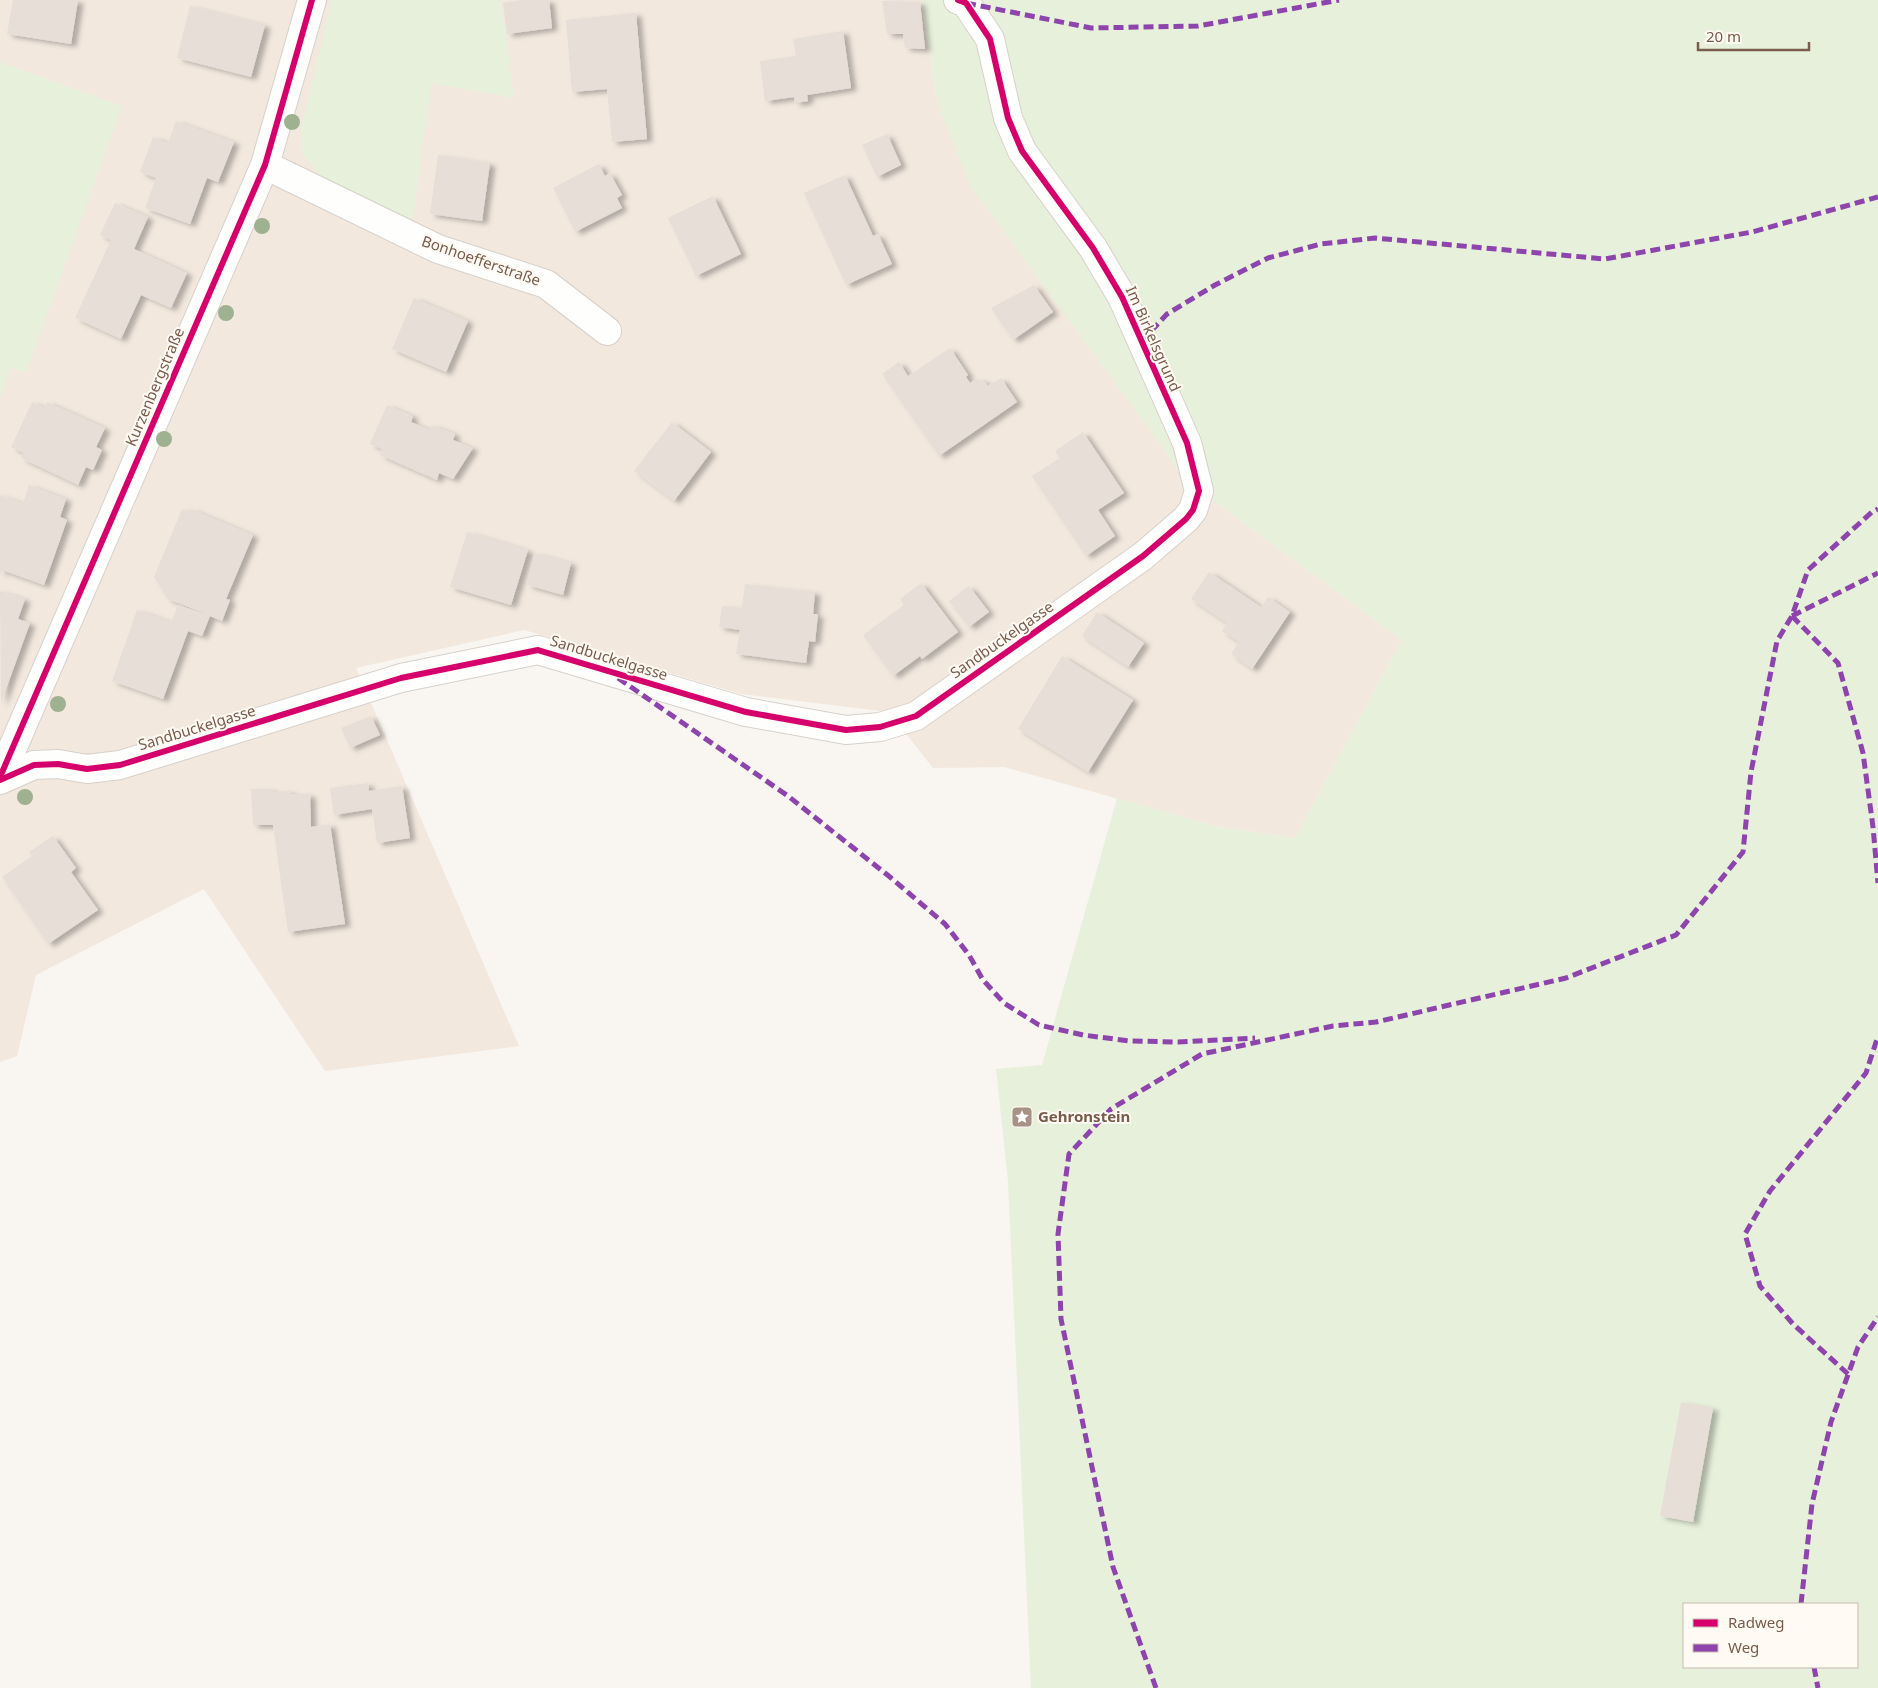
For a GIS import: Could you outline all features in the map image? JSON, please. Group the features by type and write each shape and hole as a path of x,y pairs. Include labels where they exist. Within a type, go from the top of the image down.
{"street":[{"name":"Kurzenbergstraße","path":"0,779 265,165 312,0"},
{"name":"Im Birkelsgrund","path":"958,0 966,3 990,39 1008,118 1022,151 1093,248 1122,297 1187,443 1199,491 1193,510 1186,519 1143,556"},
{"name":"Bonhoefferstraße","path":"265,165 438,249 546,284 607,331"},
{"name":"Sandbuckelgasse","path":"0,779 34,766 58,764 87,769 120,765 401,678 538,650 746,712 846,730 880,727 916,716 1143,556"}],"shaded area":[{"path":"0,0 921,0 938,105 1186,480 1402,640 1295,838 1219,827 1004,767 933,768 889,712 741,694 524,630 356,668 519,1046 325,1071 204,889 36,975 17,1056 0,1062"}],"green space":[{"path":"332,0 501,0 514,98 431,83 412,225 320,175 303,155 301,129"},
{"path":"921,0 1878,0 1878,1688 1031,1688 1008,1181 996,1069 1042,1065 1117,798 1219,827 1295,838 1402,640 1186,480 970,185 938,105"},
{"path":"0,62 122,106 26,373 11,367 0,397"}],"building":[{"path":"13,0 78,0 71,44 7,34"},
{"path":"522,0 549,0 552,28 507,34 503,3"},
{"path":"882,1 920,2 925,49 905,48 903,34 887,34"},
{"path":"190,6 265,25 251,77 177,58"},
{"path":"636,13 647,139 612,142 607,89 572,92 566,20"},
{"path":"843,31 851,88 807,95 808,101 795,103 794,97 765,101 760,61 796,56 793,39"},
{"path":"176,121 234,142 218,182 207,178 190,224 145,208 156,178 140,172 153,137 168,143"},
{"path":"887,134 901,165 877,177 862,145"},
{"path":"438,155 490,163 482,221 430,214"},
{"path":"599,164 605,176 610,173 622,195 617,198 622,208 575,232 553,188"},
{"path":"845,175 873,236 878,234 892,264 846,285 804,193"},
{"path":"713,196 741,254 696,276 668,218"},
{"path":"115,203 148,217 134,249 187,273 171,308 141,295 121,339 75,318 111,240 100,235"},
{"path":"1034,285 1053,312 1013,340 991,308"},
{"path":"414,298 468,321 446,372 392,349"},
{"path":"950,348 968,375 966,377 970,383 977,379 984,381 988,386 1001,378 1017,402 939,456 882,374 899,362 908,376"},
{"path":"32,402 45,408 47,402 105,428 96,447 102,450 93,470 86,467 78,485 21,458 24,453 11,447"},
{"path":"387,405 413,416 411,422 430,430 432,425 455,434 453,440 473,448 453,479 439,473 437,480 380,455 382,449 370,444"},
{"path":"672,422 711,452 674,501 634,471"},
{"path":"1083,432 1124,493 1098,510 1115,536 1086,556 1032,476 1060,458 1055,451"},
{"path":"29,485 66,499 60,517 67,520 44,585 2,570 0,576 0,495 23,503"},
{"path":"182,509 190,512 191,509 253,535 226,599 230,600 222,621 210,616 202,636 188,631 163,699 112,681 137,610 171,622 178,605 206,614 168,599 154,577"},
{"path":"467,532 528,550 511,605 450,587"},
{"path":"535,553 571,563 563,595 527,585"},
{"path":"1209,572 1261,607 1268,597 1290,612 1252,669 1231,654 1239,642 1222,631 1227,623 1191,599"},
{"path":"921,583 958,632 922,659 920,656 893,676 863,635 904,605 900,599"},
{"path":"745,584 815,592 813,614 818,614 815,642 809,641 806,663 736,654 740,630 719,627 722,606 742,608"},
{"path":"969,586 989,612 969,627 949,601"},
{"path":"0,591 25,599 18,619 30,623 1,703"},
{"path":"1097,612 1144,643 1128,667 1082,636"},
{"path":"1062,656 1133,700 1088,772 1018,729"},
{"path":"371,716 380,735 350,748 341,728"},
{"path":"368,783 369,791 402,786 410,838 377,843 372,809 334,815 330,788"},
{"path":"251,789 272,789 273,792 290,791 291,794 310,794 311,827 330,824 345,924 288,932 273,825 253,825"},
{"path":"53,836 76,868 71,872 98,910 48,944 2,877 32,856 29,852"},
{"path":"1681,1402 1713,1408 1693,1522 1660,1516"}],"marked path":[{"path":"966,3 1091,28 1198,26 1339,0"},
{"path":"1141,342 1167,314 1215,285 1268,258 1321,244 1375,238 1605,259 1752,232 1878,197"},
{"path":"1156,1688 1113,1567 1061,1319 1058,1234 1069,1154 1111,1109 1202,1054 1333,1026 1376,1022 1566,978 1676,935 1743,852 1751,772 1777,641 1792,616 1808,570 1872,512 1878,509"},
{"path":"1792,616 1878,573"},
{"path":"1792,616 1838,663 1863,753 1878,883"},
{"path":"618,678 788,796 890,877 945,924 969,955 983,980 1004,1003 1039,1025 1083,1035 1130,1041 1178,1042 1255,1038"},
{"path":"1848,1374 1793,1324 1760,1286 1745,1234 1770,1191 1866,1073 1878,1036"},
{"path":"1801,1603 1812,1504 1831,1422 1858,1347 1878,1317"},
{"path":"1814,1668 1818,1688"}],"cycle path":[{"path":"0,777 265,165 312,0"},
{"path":"0,780 34,765 58,764 87,769 120,765 401,678 538,650 746,712 846,730 880,727 916,716 1143,556 1186,519 1193,510 1199,491 1187,443 1122,297 1093,248 1022,151 1008,118 990,39 966,3 958,0"}],"place":[{"name":"Gehronstein","path":"1022,1117"}]}
